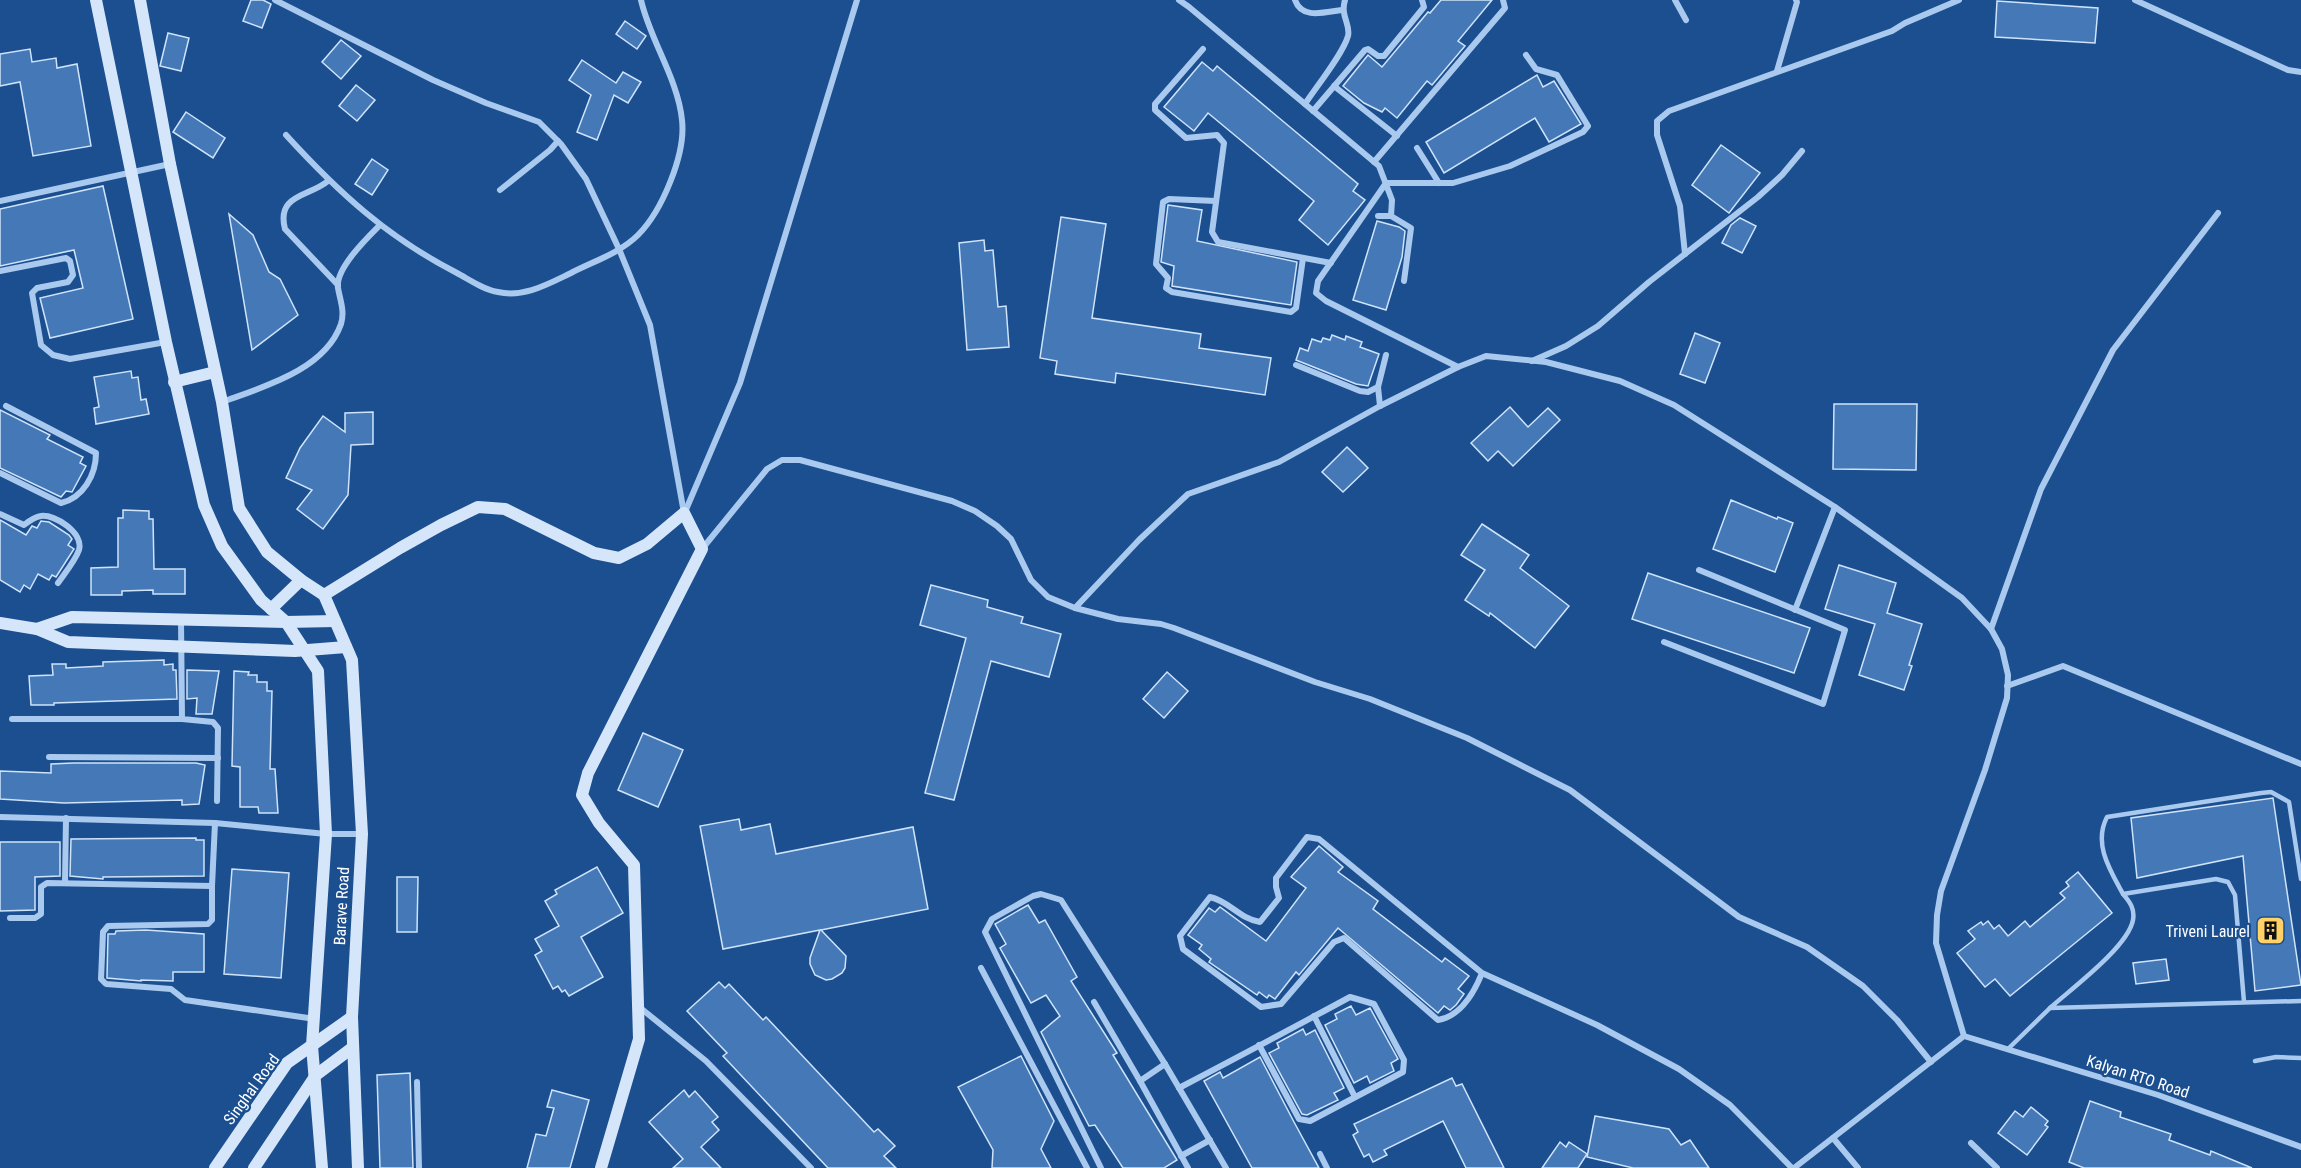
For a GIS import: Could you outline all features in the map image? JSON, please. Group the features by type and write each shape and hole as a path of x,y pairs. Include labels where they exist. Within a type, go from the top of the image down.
{"street":[{"name":"Barave Road","path":"96,0 174,382 204,505 222,546 261,600 286,622 318,671 326,834 312,1046 322,1168"},
{"path":"140,0 170,164 222,402 239,508 267,552 301,580 324,595 400,548 478,507 505,509 594,553 619,558 646,544 684,513 740,382 857,0"},
{"path":"275,0 285,3 433,80 486,103 539,122 558,141 586,179 619,249 650,325 684,513 702,549"},
{"path":"286,135 328,181 380,225 434,261 497,292 519,294 544,286 619,249 638,235 659,207 681,153 682,120 673,87 651,35 641,0"},
{"path":"1179,0 1379,166 1392,200 1391,216"},
{"path":"1295,0 1297,7 1309,14 1342,10"},
{"path":"1305,104 1344,46 1349,34 1342,10 1345,0"},
{"path":"1313,111 1365,50 1368,49 1378,56 1384,56 1424,7 1422,0"},
{"path":"1374,162 1505,8 1503,0"},
{"path":"1675,0 1686,20"},
{"path":"1777,71 1796,0"},
{"path":"1685,254 1680,206 1657,135 1657,121 1669,111 1892,31 1949,2 1959,0"},
{"path":"2135,0 2288,70 2301,72"},
{"path":"1203,49 1155,104 1155,110 1186,138 1217,135 1224,143 1212,232 1218,242 1331,263"},
{"path":"1386,183 1453,183 1510,165 1583,132 1587,126 1557,75 1536,69 1526,55"},
{"path":"1334,86 1396,136"},
{"path":"500,190 558,141"},
{"path":"1417,148 1439,183"},
{"path":"1532,361 1566,346 1598,326 1782,175 1802,151"},
{"path":"0,201 170,164"},
{"path":"328,181 320,188 301,194 287,205 282,217 285,229 338,285"},
{"path":"1386,183 1318,281 1316,293 1326,301 1458,367"},
{"path":"1216,201 1169,200 1163,202 1156,264 1168,278 1166,288 1172,292 1291,312 1296,308 1303,258"},
{"path":"1991,629 2041,489 2113,350 2218,213"},
{"path":"1378,216 1391,216 1411,228 1404,281"},
{"path":"222,402 288,378 318,357 341,324 344,309 338,285 339,274 380,225"},
{"path":"0,272 66,258 70,261 73,275 69,282 37,288 32,293 41,345 53,355 70,359 166,342"},
{"path":"1380,406 1378,387 1386,356"},
{"path":"1075,608 1188,494 1279,462 1380,406 1458,367 1486,356 1546,362 1620,381 1674,405 1834,507 1962,598 1991,629 2002,649 2008,675 2007,698 1985,770 1941,891 1937,915 1936,943 1964,1036 1793,1168 1730,1105 1678,1069 1597,1025 1482,973 1319,839 1307,837 1276,878 1279,898 1260,922 1250,921 1220,898 1210,897 1180,936 1183,949 1261,1007 1281,1004 1334,942 1344,938 1438,1020 1450,1018 1474,994 1482,973"},
{"path":"1296,365 1360,391 1368,392 1378,387"},
{"path":"174,382 215,372"},
{"path":"0,473 61,503 71,501 84,489 96,467 96,453 6,406"},
{"path":"601,1168 639,1039 633,866 599,823 582,795 588,773 702,549 768,469 782,460 800,460 952,501 975,511 1011,539 1031,580 1048,597 1075,608 1118,619 1161,624 1315,682 1370,699 1467,738 1570,790 1739,917 1808,947 1863,986 1897,1020 1931,1062"},
{"path":"1795,610 1834,507"},
{"path":"0,514 24,525 33,518 49,516 74,530 79,539 79,549 58,583"},
{"path":"1664,642 1823,704 1845,630 1698,570"},
{"path":"271,609 301,580"},
{"name":"Barave Road","path":"324,595 352,660 362,834 352,1017 358,1168"},
{"path":"36,629 72,617 335,621"},
{"path":"181,620 182,719"},
{"path":"0,623 36,629 68,642 303,651 346,647"},
{"path":"2007,686 2063,666 2301,764"},
{"path":"12,718 182,719 213,722 218,728 217,801"},
{"path":"48,757 218,758"},
{"path":"0,817 215,823 326,834 362,834"},
{"path":"65,884 66,818"},
{"path":"215,823 212,920 208,924 108,926 103,933 101,979 106,984 171,988 185,1000 315,1019"},
{"path":"10,918 35,918 40,914 41,887 46,883 212,886"},
{"path":"1101,1168 985,932 992,919 1033,896 1041,894 1061,900 1165,1064 1226,1168"},
{"path":"981,968 1087,1168"},
{"path":"1179,1088 1259,1045 1350,997 1374,1004 1404,1060 1403,1072 1310,1121 1299,1119 1259,1045"},
{"path":"1094,1002 1188,1168"},
{"path":"638,1006 704,1060 811,1168"},
{"path":"1314,1016 1355,1097"},
{"name":"Singhal Road","path":"215,1168 287,1063 352,1017"},
{"name":"Kalyan RTO Road","path":"1964,1036 2158,1095 2301,1147"},
{"path":"254,1168 316,1075 352,1047"},
{"path":"1140,1081 1165,1064"},
{"path":"417,1082 418,1168"},
{"path":"1833,1138 1858,1168"},
{"path":"1181,1156 1210,1140"},
{"path":"1971,1143 1997,1168"},
{"path":"1320,1154 1327,1168"}],"lane":[{"path":"2008,1049 2120,945 2129,932 2134,919 2132,905 2109,870 2101,845 2103,826 2108,817 2271,792 2289,802 2301,879"},
{"path":"2124,894 2216,879 2228,882 2235,895 2244,1002"},
{"path":"2050,1008 2301,1001"},
{"path":"2255,1061 2276,1057 2301,1058"}],"building":[{"path":"251,0 263,0 271,4 262,28 243,21"},
{"path":"1441,0 1492,0 1458,41 1465,46 1432,85 1427,81 1397,118 1385,108 1382,112 1364,103 1343,86 1368,55 1382,67 1428,12 1430,13"},
{"path":"1997,1 2098,8 2095,43 1995,37"},
{"path":"625,21 646,36 637,49 616,34"},
{"path":"168,33 189,38 181,71 160,66"},
{"path":"341,40 361,56 341,79 322,62"},
{"path":"30,49 32,62 56,58 57,68 77,64 91,146 33,156 20,82 0,86 0,54"},
{"path":"582,60 616,83 623,72 641,82 628,103 614,95 597,140 577,132 591,95 569,80"},
{"path":"1202,62 1213,71 1217,66 1358,184 1353,191 1365,200 1328,245 1299,220 1314,201 1208,113 1194,131 1164,107"},
{"path":"1537,75 1543,87 1554,81 1581,124 1549,142 1535,118 1444,173 1426,142"},
{"path":"356,85 375,100 357,121 339,106"},
{"path":"186,112 225,138 213,158 173,132"},
{"path":"1721,145 1760,173 1729,213 1692,185"},
{"path":"372,159 388,170 372,195 355,184"},
{"path":"103,186 133,319 50,338 40,298 83,288 74,250 0,266 0,209"},
{"path":"1168,205 1202,210 1197,241 1297,262 1291,305 1172,286 1174,266 1161,262"},
{"path":"229,214 253,235 269,272 280,279 298,315 252,350"},
{"path":"1061,217 1106,224 1092,318 1201,334 1199,348 1271,358 1265,395 1116,373 1115,383 1055,374 1057,361 1040,358"},
{"path":"1740,218 1756,226 1742,253 1722,243 1731,225"},
{"path":"1377,221 1405,231 1402,257 1386,310 1353,300"},
{"path":"984,240 985,251 993,250 998,307 1006,306 1009,347 967,350 959,243"},
{"path":"1695,333 1720,343 1705,383 1680,374"},
{"path":"1332,335 1345,340 1346,336 1362,342 1360,347 1379,354 1368,386 1356,384 1296,360 1300,348 1308,351 1312,339 1321,342 1323,338 1330,340"},
{"path":"131,371 132,378 138,377 141,400 146,399 149,414 96,424 94,408 99,407 94,377"},
{"path":"1834,404 1917,404 1916,470 1833,469"},
{"path":"1510,407 1528,427 1548,408 1560,420 1513,466 1498,451 1488,461 1471,443"},
{"path":"0,410 50,435 47,439 83,457 80,463 86,466 72,492 66,491 61,497 0,468"},
{"path":"373,412 373,444 351,445 348,495 323,529 297,509 312,490 286,478 300,448 323,416 345,432 345,413"},
{"path":"1347,447 1368,468 1343,492 1322,472"},
{"path":"1731,500 1777,519 1778,517 1793,523 1775,572 1713,549"},
{"path":"123,510 149,511 149,519 153,519 154,569 185,569 185,594 153,594 153,590 122,591 122,595 91,595 91,568 118,567 118,518 123,518"},
{"path":"0,520 26,535 32,526 37,528 41,521 49,522 69,535 72,539 68,545 74,549 56,577 52,575 49,580 38,574 30,589 24,585 20,592 0,580"},
{"path":"1482,524 1529,555 1520,568 1569,606 1535,648 1490,613 1489,616 1465,600 1485,570 1461,555"},
{"path":"1839,565 1896,583 1887,613 1922,624 1904,690 1859,675 1875,624 1825,609"},
{"path":"1648,573 1810,628 1794,673 1632,619"},
{"path":"931,585 988,600 987,607 1023,617 1021,623 1061,634 1049,677 991,661 954,800 925,793 966,638 920,625"},
{"path":"164,660 164,665 173,664 173,670 176,670 177,699 31,705 29,676 53,675 52,664 66,664 66,668 103,666 103,662"},
{"path":"187,670 219,671 212,714 196,714 197,698 187,699"},
{"path":"234,671 257,675 257,682 267,682 267,691 272,691 270,769 275,769 278,813 259,813 258,807 240,807 240,767 232,766"},
{"path":"1167,672 1188,691 1164,718 1143,699"},
{"path":"643,733 683,750 658,807 618,790"},
{"path":"196,763 205,765 199,804 182,805 182,800 64,803 0,799 0,771 51,773 51,764"},
{"name":"Triveni Laurel","path":"2273,798 2301,985 2255,991 2243,856 2137,878 2131,818"},
{"path":"739,819 741,830 770,824 776,854 913,827 928,909 821,930 846,956 842,973 832,979 826,980 815,975 810,964 820,930 723,949 700,826"},
{"path":"196,838 196,840 204,840 204,876 103,877 103,879 70,876 71,839"},
{"path":"0,842 60,842 60,876 35,877 35,910 0,911"},
{"path":"1319,846 1343,867 1338,872 1378,901 1373,909 1442,962 1445,958 1469,976 1458,989 1464,994 1450,1010 1444,1006 1438,1013 1338,928 1299,975 1296,972 1275,999 1269,995 1267,998 1259,992 1257,995 1209,962 1211,959 1199,949 1202,945 1188,935 1209,908 1215,912 1220,907 1266,941 1306,888 1291,877"},
{"path":"597,867 623,913 581,937 603,977 569,996 558,986 553,989 535,955 542,951 535,939 559,926 545,901 557,894 555,890"},
{"path":"232,869 289,873 281,978 224,974"},
{"path":"2078,872 2112,913 2010,996 1995,979 1985,987 1957,953 1975,939 1968,931 1981,922 1983,925 1988,921 1994,929 1999,925 2008,936 2025,921 2030,927 2065,898 2060,893 2069,886 2066,882"},
{"path":"397,877 418,877 417,932 397,932"},
{"path":"1028,905 1039,923 1045,920 1077,977 1071,981 1117,1053 1113,1055 1177,1160 1164,1168 1123,1168 1095,1125 1089,1126 1067,1084 1041,1032 1060,1016 1046,995 1031,1003 1000,948 1006,944 995,924"},
{"path":"146,930 204,934 204,972 173,972 173,981 107,978 108,934 115,934 116,931"},
{"path":"2166,959 2169,980 2136,984 2133,963"},
{"path":"719,982 725,988 729,984 763,1020 766,1017 874,1132 878,1129 895,1146 884,1156 896,1168 828,1168 723,1056 727,1053 687,1011"},
{"path":"1351,1006 1356,1015 1370,1008 1398,1059 1391,1063 1394,1071 1370,1083 1367,1076 1354,1083 1325,1025 1337,1019 1335,1014"},
{"path":"1303,1029 1306,1035 1315,1030 1344,1088 1334,1093 1338,1100 1307,1115 1302,1114 1269,1053 1279,1048 1277,1043"},
{"path":"1021,1056 1054,1121 1041,1149 1051,1168 992,1168 993,1150 958,1087"},
{"path":"1260,1057 1319,1168 1252,1168 1204,1081 1220,1072 1223,1078"},
{"path":"410,1073 413,1168 380,1168 377,1075"},
{"path":"1452,1078 1456,1086 1462,1084 1504,1168 1466,1168 1443,1121 1384,1150 1387,1155 1373,1162 1369,1154 1364,1157 1353,1135 1358,1132 1354,1124"},
{"path":"552,1090 589,1100 570,1168 527,1168 536,1134 546,1136 554,1108 547,1107"},
{"path":"684,1090 689,1097 695,1091 718,1117 712,1122 719,1130 701,1147 721,1168 673,1168 683,1159 649,1122"},
{"path":"2090,1101 2121,1112 2120,1117 2171,1134 2169,1140 2210,1155 2211,1151 2252,1168 2084,1168 2069,1162"},
{"path":"2031,1107 2048,1121 2045,1125 2048,1127 2027,1155 1998,1133 2015,1111 2023,1117"},
{"path":"1595,1116 1669,1129 1681,1145 1690,1140 1709,1168 1633,1168 1587,1157"},
{"path":"1560,1142 1566,1147 1569,1142 1587,1154 1578,1168 1542,1168"}],"place":[{"name":"Triveni Laurel","path":"2271,931"}]}
